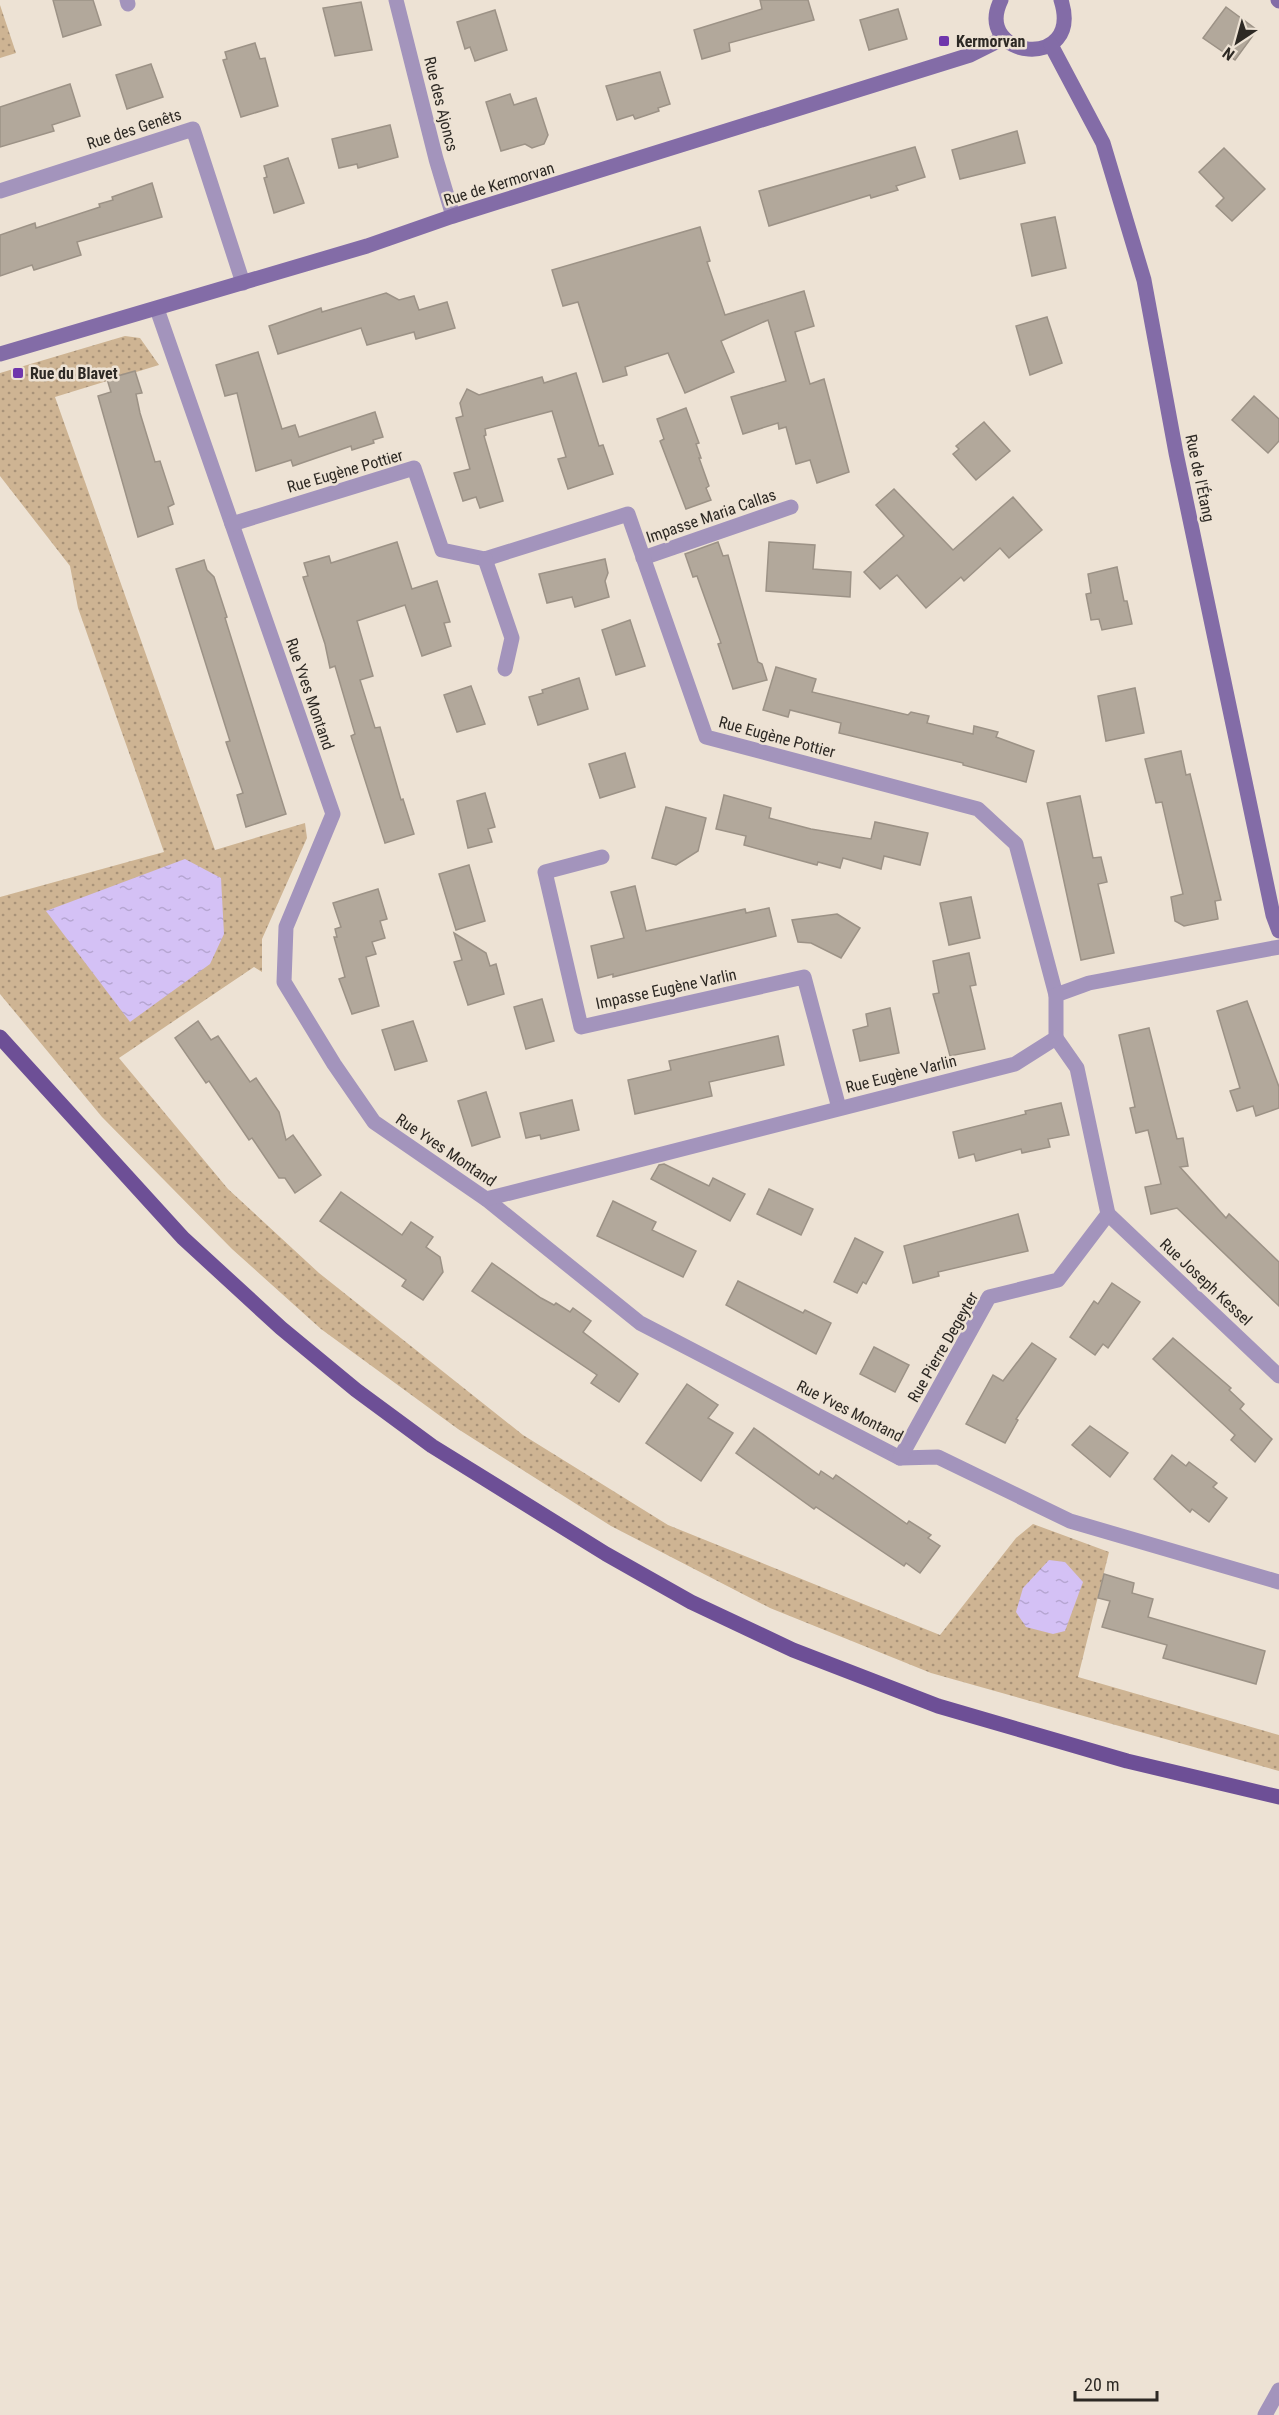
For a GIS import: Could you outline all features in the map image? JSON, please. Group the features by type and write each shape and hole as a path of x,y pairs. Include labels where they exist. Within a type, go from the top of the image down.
{"main road":[{"path":"0,1037 183,1238 281,1328 356,1390 432,1446 606,1554 691,1602 793,1650 938,1706 1127,1761 1279,1797"}],"street":[{"name":"Rue des Ajoncs","path":"396,0 436,159 453,216"},
{"path":"1001,0 996,18 1004,38 1014,46 1026,51 1039,50 1051,45 1065,24 1061,0"},
{"name":"Rue de Kermorvan","path":"0,354 367,246 453,216 970,55 1004,38"},
{"name":"Rue de l'Étang","path":"1051,45 1103,142 1144,280 1176,453 1271,904 1279,931"},
{"name":"Rue des Genêts","path":"0,191 193,129 243,283"},
{"name":"Rue Yves Montand","path":"158,309 333,814 286,927 284,982 334,1064 374,1122 486,1199 640,1323 900,1458 938,1457 1070,1521 1279,1582"},
{"name":"Rue Eugène Pottier","path":"232,524 414,468 442,550 485,559 628,514 706,737 978,809 1016,844 1056,995"},
{"name":"Impasse Maria Callas","path":"643,558 790,507"},
{"path":"485,559 512,638 505,669"},
{"name":"Impasse Eugène Varlin","path":"602,857 545,872 581,1027 804,977 839,1108"},
{"path":"1108,1214 1077,1068 1056,1038 1056,995 1089,983 1279,947"},
{"name":"Rue Eugène Varlin","path":"486,1199 1015,1064 1056,1038"},
{"name":"Rue Joseph Kessel","path":"1108,1214 1279,1376"},
{"name":"Rue Pierre Degeyter","path":"900,1458 989,1297 1058,1280 1108,1214"},
{"path":"1264,2415 1279,2390"}],"shaded area":[{"path":"0,5 16,53 0,58"},
{"path":"125,336 140,338 159,365 55,397 215,850 305,823 307,838 262,939 262,972 254,967 119,1058 228,1189 319,1273 523,1435 668,1525 940,1635 1016,1538 1033,1524 1109,1552 1078,1677 1279,1735 1279,1771 931,1673 770,1608 611,1526 458,1429 321,1329 232,1249 102,1117 0,994 0,897 164,852 78,608 70,566 0,476 0,373"}],"water":[{"path":"185,859 221,878 224,934 210,964 130,1022 46,911"},
{"path":"1049,1560 1065,1562 1083,1582 1065,1631 1053,1634 1026,1627 1016,1612 1023,1588"}],"building":[{"path":"53,0 93,0 101,25 63,37"},
{"path":"760,0 808,0 814,20 729,43 730,51 702,59 694,30 762,9"},
{"path":"361,2 372,50 335,56 323,8"},
{"path":"1226,7 1257,30 1235,60 1203,38"},
{"path":"898,9 907,39 869,50 860,20"},
{"path":"495,10 507,50 475,61 470,47 465,49 457,22"},
{"path":"255,43 260,59 265,58 278,106 241,117 223,60 227,59 225,52"},
{"path":"151,64 163,97 127,109 116,75"},
{"path":"660,72 670,104 658,108 659,111 635,119 633,115 617,120 606,86"},
{"path":"70,84 80,116 52,125 54,131 0,147 0,107"},
{"path":"510,94 514,105 536,98 548,135 544,144 532,148 525,144 501,151 486,102"},
{"path":"390,125 398,157 358,168 357,164 339,168 332,139"},
{"path":"1017,131 1025,163 960,179 952,150"},
{"path":"915,147 925,177 896,186 898,190 871,198 870,195 769,226 759,191"},
{"path":"1224,148 1265,189 1232,221 1216,206 1224,198 1199,172"},
{"path":"288,158 304,203 274,213 264,178 267,177 264,166"},
{"path":"152,183 162,217 77,242 81,255 34,270 32,265 0,276 0,235 35,223 36,228 100,207 99,204 113,200 112,197"},
{"path":"1055,217 1066,268 1032,276 1021,224"},
{"path":"700,227 710,261 707,262 725,315 804,291 814,326 795,332 810,384 824,379 849,472 817,483 810,460 796,464 786,427 779,429 778,423 743,434 731,397 786,381 768,320 721,341 734,372 685,393 668,353 625,367 627,375 603,382 578,302 563,306 552,270"},
{"path":"386,293 399,300 414,296 419,310 447,302 455,328 416,339 414,332 367,345 361,328 278,354 269,326 321,308 322,312"},
{"path":"1047,317 1062,363 1030,375 1016,326"},
{"path":"258,352 282,429 295,425 299,437 375,412 383,437 373,440 374,443 352,450 351,446 293,466 291,460 256,471 237,393 225,396 216,365"},
{"path":"135,371 142,393 136,394 140,413 155,462 160,461 174,504 168,507 173,524 138,537 98,396 111,392 107,379"},
{"path":"576,373 599,446 603,445 613,474 568,489 558,459 566,457 552,411 485,429 486,435 484,436 503,501 480,508 476,497 463,501 454,473 470,469 456,418 463,416 460,403 467,389 479,395 542,377 544,383"},
{"path":"1254,396 1279,419 1279,441 1268,453 1232,420"},
{"path":"686,408 699,443 696,444 711,500 686,509 660,441 664,439 657,419"},
{"path":"984,422 1010,451 976,480 953,454 959,449 956,446"},
{"path":"894,489 953,550 1013,497 1042,530 1009,558 1000,548 964,581 961,577 926,608 897,575 880,589 864,572 904,536 876,505"},
{"path":"397,542 412,589 437,581 450,622 444,623 451,646 422,656 405,605 357,621 373,676 360,680 375,728 380,727 401,800 403,799 414,834 385,843 351,736 355,734 335,666 330,668 325,644 303,577 308,576 304,563 329,556 331,563"},
{"path":"718,542 723,556 728,555 758,662 762,664 767,680 733,689 718,644 721,643 697,576 693,577 685,554"},
{"path":"769,542 815,545 813,569 851,572 850,597 766,591"},
{"path":"605,559 608,573 605,581 609,597 575,607 572,597 547,603 539,574"},
{"path":"204,560 207,570 214,577 227,617 225,618 286,814 246,827 237,795 243,793 226,742 230,741 176,569"},
{"path":"1117,567 1124,601 1127,601 1132,624 1102,630 1099,619 1091,620 1086,594 1091,593 1088,574"},
{"path":"630,620 645,666 616,675 602,630"},
{"path":"776,667 816,679 812,692 908,715 911,712 929,716 927,723 973,734 974,726 998,732 996,737 1034,751 1026,782 963,765 963,763 839,733 841,723 790,710 788,717 763,710"},
{"path":"579,678 588,709 538,725 529,697 543,693 542,690"},
{"path":"471,686 485,724 457,732 444,695"},
{"path":"1135,688 1144,733 1106,741 1098,696"},
{"path":"1181,751 1186,775 1190,774 1221,900 1215,901 1218,919 1184,926 1175,921 1171,897 1183,894 1162,802 1156,803 1145,759"},
{"path":"625,753 635,787 600,798 589,764"},
{"path":"485,793 495,827 488,829 492,842 468,848 457,801"},
{"path":"724,795 771,808 769,818 811,829 871,839 875,822 928,833 920,865 884,856 881,869 843,858 840,868 818,862 817,865 744,845 746,836 716,829"},
{"path":"1080,796 1093,858 1101,857 1107,882 1098,884 1114,953 1081,960 1047,803"},
{"path":"666,807 706,818 698,851 676,865 652,858"},
{"path":"469,865 485,921 456,930 439,874"},
{"path":"635,886 646,931 745,909 746,913 769,908 776,936 613,977 613,974 598,978 591,946 624,938 611,892"},
{"path":"378,889 387,919 380,921 385,938 372,942 376,954 366,957 379,1006 352,1014 339,979 345,977 334,937 337,937 335,929 341,927 333,903"},
{"path":"971,897 980,938 949,945 940,903"},
{"path":"837,914 860,928 841,958 811,943 798,942 792,920"},
{"path":"454,933 486,953 490,966 496,964 504,994 468,1005 454,962 462,960"},
{"path":"969,953 976,985 970,986 985,1049 950,1056 933,994 939,993 933,961"},
{"path":"542,999 554,1041 526,1049 514,1007"},
{"path":"1247,1001 1279,1087 1279,1108 1256,1116 1253,1106 1237,1111 1230,1091 1240,1088 1217,1011"},
{"path":"890,1008 899,1053 860,1061 853,1030 868,1026 866,1014"},
{"path":"198,1021 211,1040 218,1036 250,1082 256,1078 279,1112 286,1140 293,1135 321,1175 295,1193 285,1178 279,1178 252,1138 249,1140 209,1081 206,1083 175,1038"},
{"path":"413,1021 427,1061 395,1070 382,1030"},
{"path":"1149,1028 1177,1139 1183,1138 1188,1166 1180,1167 1226,1218 1229,1214 1279,1262 1279,1306 1177,1208 1151,1214 1145,1187 1161,1184 1148,1130 1136,1133 1130,1108 1135,1107 1119,1035"},
{"path":"778,1036 784,1065 709,1082 712,1096 635,1114 628,1080 671,1070 669,1061"},
{"path":"486,1092 500,1137 472,1146 458,1101"},
{"path":"572,1100 579,1130 541,1139 540,1135 526,1138 520,1113"},
{"path":"1061,1103 1069,1135 1048,1139 1050,1147 1022,1153 1021,1149 976,1161 974,1154 959,1158 953,1132"},
{"path":"664,1164 709,1186 713,1178 745,1194 730,1221 651,1179 659,1165"},
{"path":"769,1189 813,1209 801,1235 757,1214"},
{"path":"341,1192 402,1235 411,1222 433,1237 426,1247 440,1257 443,1272 423,1300 402,1286 406,1280 320,1221"},
{"path":"613,1201 656,1222 652,1230 696,1251 683,1277 597,1236"},
{"path":"1018,1214 1028,1251 938,1272 939,1276 913,1283 904,1246"},
{"path":"855,1238 883,1252 866,1284 863,1282 857,1293 834,1282"},
{"path":"492,1263 541,1298 554,1305 556,1303 570,1312 573,1308 591,1321 583,1332 638,1374 619,1402 591,1383 597,1375 472,1291"},
{"path":"738,1281 803,1313 805,1310 831,1323 816,1354 726,1305"},
{"path":"1112,1283 1140,1302 1108,1348 1103,1344 1095,1355 1070,1337 1094,1301 1098,1304"},
{"path":"1173,1338 1231,1388 1229,1390 1244,1404 1240,1409 1272,1439 1255,1462 1231,1440 1235,1435 1153,1359"},
{"path":"1032,1343 1056,1359 1016,1419 1018,1420 1005,1443 966,1424 993,1375 1003,1381"},
{"path":"874,1347 909,1365 895,1392 860,1374"},
{"path":"687,1384 718,1405 708,1418 733,1433 701,1481 646,1443"},
{"path":"1090,1426 1128,1453 1110,1477 1072,1445"},
{"path":"754,1428 819,1475 821,1471 833,1479 836,1475 907,1524 909,1521 931,1535 928,1538 940,1546 920,1573 906,1563 904,1566 816,1507 814,1509 736,1453"},
{"path":"1172,1455 1186,1466 1189,1462 1217,1483 1213,1487 1227,1498 1209,1522 1192,1509 1190,1512 1154,1479"},
{"path":"1104,1574 1134,1583 1132,1593 1153,1599 1148,1617 1265,1651 1256,1684 1163,1658 1167,1645 1102,1627 1110,1601 1098,1598"}],"place":[{"name":"Kermorvan","path":"944,41"},
{"name":"Rue du Blavet","path":"18,373"}]}
